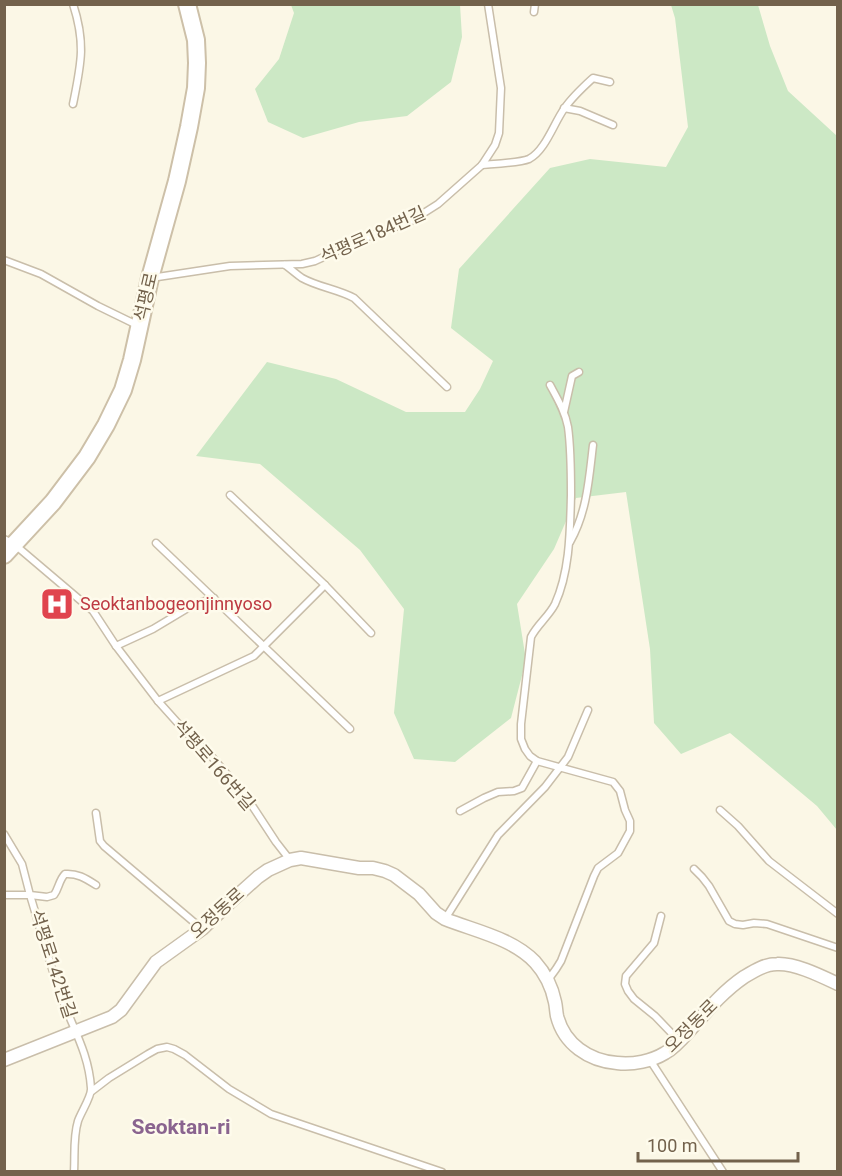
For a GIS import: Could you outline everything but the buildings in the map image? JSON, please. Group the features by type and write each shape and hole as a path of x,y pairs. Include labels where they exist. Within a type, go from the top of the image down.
{"street":[{"name":"석평로","path":"8,546 52,502 87,457 123,390 150,278 177,181 196,88 198,63 196,40 187,4"},
{"name":"오정동로","path":"4,1060 112,1017 121,1010 156,962 202,929 258,877 290,860 301,858 385,871 419,894 436,913 445,919 516,946 533,960 548,980 557,1017 569,1040 584,1054 602,1061 618,1064 650,1060 667,1052 680,1041 721,995 755,970 769,965 779,963 790,965 837,981"}],"lane":[{"path":"73,4 82,40 82,57 73,104"},
{"name":"석평로184번길","path":"150,278 230,266 285,265 315,261 379,232 408,223 438,204 482,165 495,145 499,133 501,88 488,4"},
{"path":"534,12 535,4"},
{"path":"482,165 528,159 543,146 571,99 593,78 610,82"},
{"path":"564,108 580,111 613,124"},
{"path":"4,260 41,274 139,326"},
{"name":"석평로184번길","path":"285,265 300,277 314,284 354,298 447,387"},
{"path":"564,413 572,375 579,372"},
{"path":"548,980 561,961 598,868 618,853 630,831 630,822 620,791 613,782 537,761 530,756 521,739 531,637 554,605 561,586 568,546 571,460 564,413 550,385"},
{"path":"568,546 581,520 593,446"},
{"path":"230,495 325,585 371,633"},
{"path":"156,543 350,729"},
{"name":"석평로166번길","path":"8,546 93,611 116,646 158,701 231,779 290,860"},
{"name":"석평로166번길","path":"158,701 254,656 325,585"},
{"path":"116,646 153,629 193,605 214,598"},
{"path":"445,919 498,835 545,787 568,757 588,710"},
{"path":"460,811 498,792 522,788 537,761"},
{"path":"720,810 738,826 769,861 837,914"},
{"path":"96,813 100,841 104,846 202,929"},
{"path":"4,834 22,864 30,896"},
{"path":"693,868 709,886 729,921 743,925 767,924 837,948"},
{"name":"석평로142번길","path":"4,895 47,897 54,895 65,874 82,877 96,885"},
{"name":"석평로142번길","path":"30,896 50,963 85,1051 92,1091"},
{"path":"661,916 654,943 626,976 625,984 634,999 680,1041"},
{"path":"74,1172 76,1128 92,1091 148,1054 167,1047 185,1055 229,1089 272,1114 442,1172"},
{"path":"650,1060 723,1172"},
{"path":"415,1172 416,1163"}],"green space":[{"path":"291,5 460,5 462,37 451,82 407,116 359,122 303,138 268,122 255,89 279,59 294,13"},
{"path":"671,5 758,5 770,46 788,91 837,136 837,830 817,806 730,733 681,754 654,723 650,649 626,492 576,498 554,549 517,604 526,660 511,718 455,762 414,759 394,713 404,609 360,550 260,464 196,456 267,362 336,379 406,412 465,412 480,389 493,361 451,328 459,269 550,168 590,159 666,167 688,127 675,18"}],"place":[{"name":"Seoktanbogeonjinnyoso","path":"57,604"}],"district":[{"name":"Seoktan-ri","path":"181,1127"}]}
